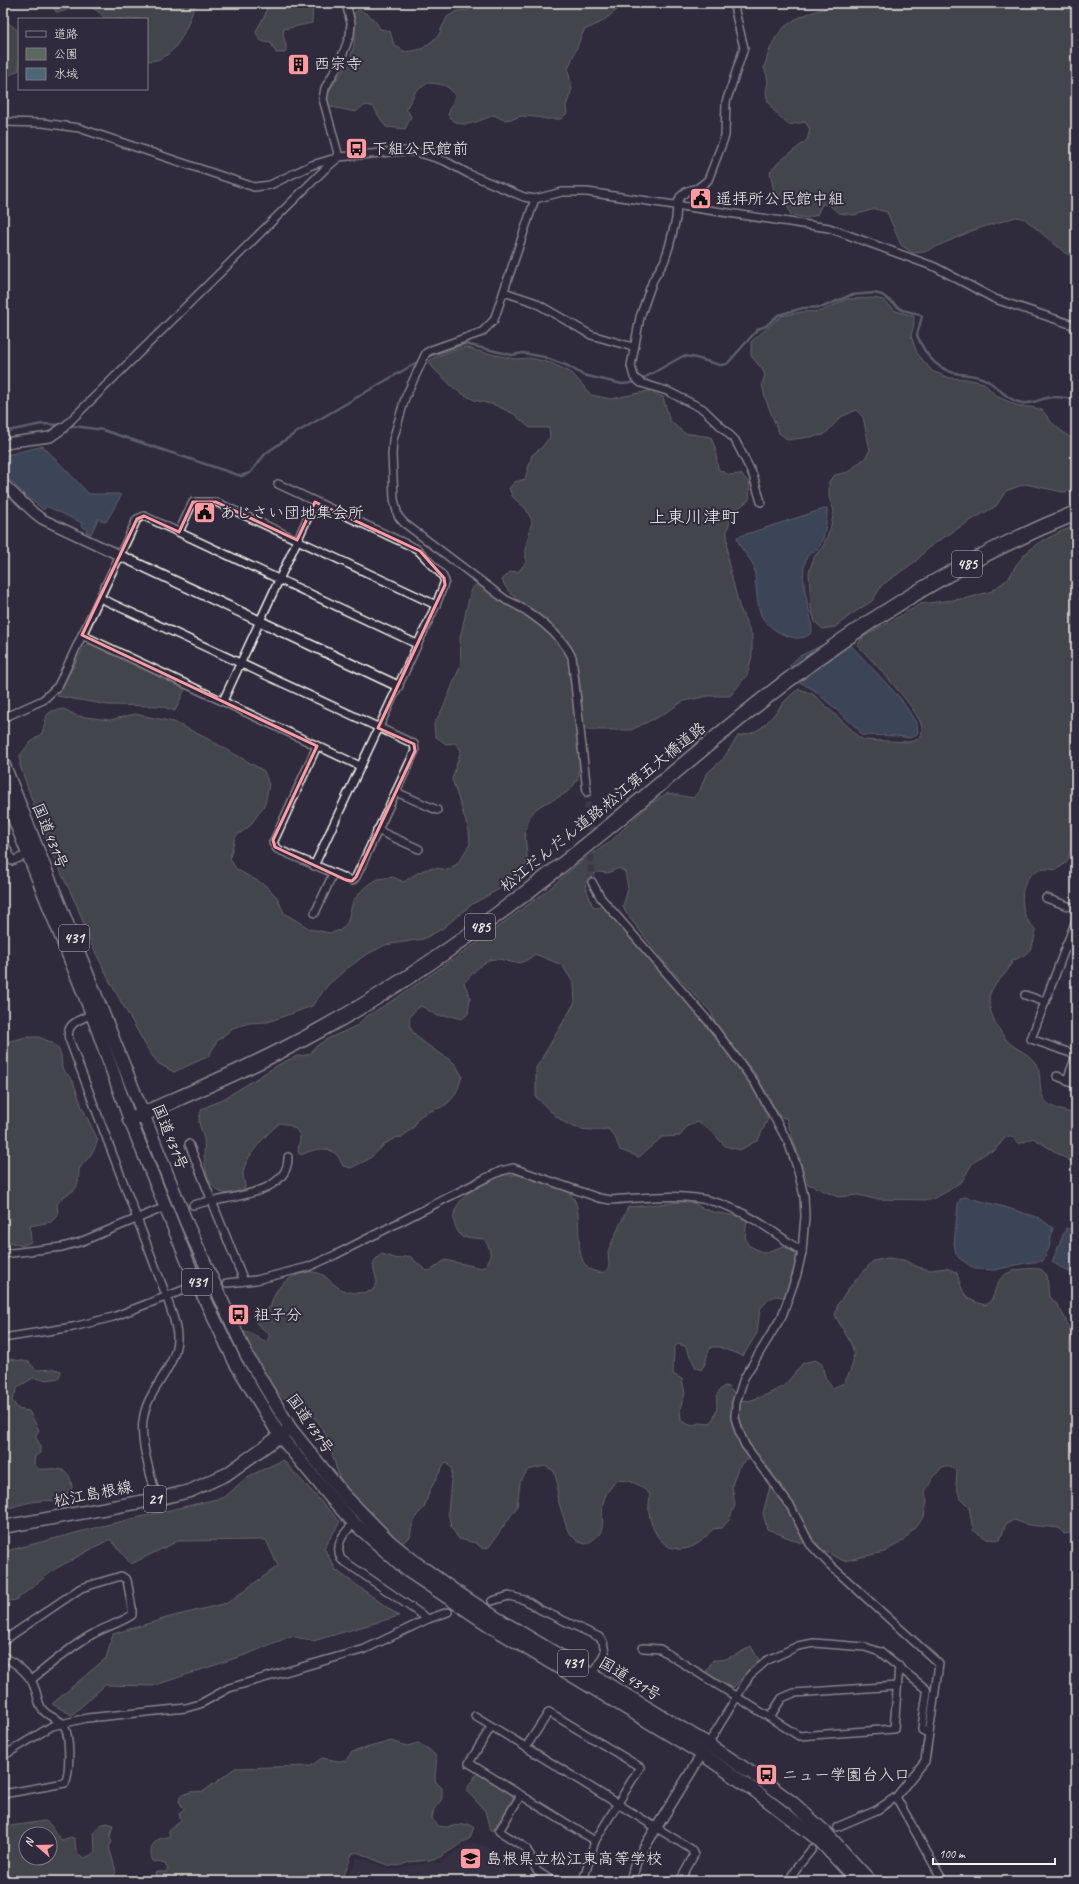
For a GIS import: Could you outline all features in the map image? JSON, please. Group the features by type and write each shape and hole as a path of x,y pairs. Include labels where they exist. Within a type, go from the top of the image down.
{"highway":[{"name":"松江だんだん道路;松江第五大橋道路","path":"137,1117 271,1055 370,1002 482,925 554,871 782,685 898,603 971,562 1076,513"}],"main road":[{"name":"国道431号","path":"3,763 208,1309 235,1362 280,1436 313,1479 354,1523 408,1571 455,1604 705,1749 793,1803 826,1833 870,1881"},
{"name":"国道431号","path":"3,791 92,1014 137,1117 247,1356 290,1428 343,1494 389,1541 415,1562 455,1591 593,1675 705,1749 819,1840 857,1881"},
{"name":"松江島根線","path":"3,1527 157,1499 190,1491 227,1474 290,1428"}],"street":[{"path":"339,157 323,99 326,88 339,64 350,35 351,23 346,3"},
{"path":"735,3 735,11 744,48 726,102 725,136 708,180 698,188 687,191 680,197 677,205 676,219 664,262 653,280 644,304 633,347 631,368 639,382 678,396 703,409 735,440 754,475 761,502"},
{"path":"3,122 43,123 79,128 254,187 270,185 312,165 339,157 388,151 417,152 445,161 469,174 524,197 535,199 562,192 587,192 829,228 935,267 994,299 1076,326"},
{"path":"3,446 12,442 50,437 62,428 325,169 339,157"},
{"path":"535,199 494,320 482,332 431,350 425,355 421,363 405,398 393,440 392,455 394,494 398,516 415,533 506,600 521,606 563,642 570,651 572,657 587,792"},
{"path":"504,292 534,302 592,335 633,347"},
{"path":"3,483 42,519 398,686"},
{"path":"278,484 420,552 444,578 445,585 314,866"},
{"path":"179,532 194,502 216,502 436,605"},
{"path":"223,701 315,502"},
{"path":"3,718 43,700 58,686 137,519 144,516 417,644"},
{"path":"100,598 414,744 415,751 396,792 354,879 349,881 277,849 272,843 317,746"},
{"path":"82,635 360,766"},
{"path":"396,792 437,810"},
{"path":"377,830 419,849"},
{"path":"3,840 12,861 29,854"},
{"path":"315,913 333,874"},
{"path":"592,882 601,898 710,1023 755,1082 788,1142 797,1167 802,1189 805,1216 802,1252 797,1274 782,1316 744,1378 736,1403 735,1418 745,1445 791,1507 810,1544 830,1565 939,1664 925,1761 896,1796 877,1810 837,1827"},
{"path":"1046,898 1076,909"},
{"path":"1057,1076 1072,1082 1076,1056 1031,1039 1076,920"},
{"path":"1066,946 1076,949"},
{"path":"1025,995 1045,1002"},
{"path":"92,1014 71,1025 68,1030 68,1039 135,1218 166,1295 176,1332 176,1350 171,1364 145,1409 143,1421 147,1459 157,1499"},
{"path":"189,1144 244,1282"},
{"path":"193,1205 257,1193 277,1181 286,1170 288,1157"},
{"path":"227,1283 244,1282 308,1267 335,1255 501,1170 514,1168 599,1198 611,1200 685,1198 713,1201 738,1211 765,1226 802,1252"},
{"path":"3,1254 62,1247 80,1242 135,1218 158,1210"},
{"path":"3,1338 73,1327 113,1317 166,1295 186,1289"},
{"path":"354,1523 341,1538 339,1553 341,1559 428,1619"},
{"path":"3,1641 81,1588 121,1576 125,1577 132,1603 132,1614 125,1620 112,1624 82,1641 31,1680"},
{"path":"492,1601 509,1596 525,1600 541,1610 599,1637 603,1642 605,1652 593,1675"},
{"path":"3,1756 52,1726 94,1717 186,1708 200,1704 234,1687 365,1649 428,1619 448,1612"},
{"path":"630,1881 636,1862 750,1674 766,1661 798,1646 814,1643 864,1647 880,1652 926,1689 922,1730 929,1734"},
{"path":"643,1648 660,1649 800,1736 894,1729 899,1666"},
{"path":"3,1656 19,1667 31,1680 35,1686 38,1703 43,1710 64,1724 67,1734 68,1770 65,1783 3,1794"},
{"path":"770,1717 782,1698 794,1693 897,1686"},
{"path":"526,1747 549,1712 640,1767 619,1804 612,1812 595,1841 583,1881"},
{"path":"475,1716 693,1850 693,1857 680,1881"},
{"path":"491,1727 469,1763 595,1841"},
{"path":"521,1795 498,1831 526,1848 537,1870 552,1881"},
{"path":"896,1796 942,1881"},
{"path":"789,1881 795,1870 812,1849"}],"highlighted area":[{"path":"193,502 216,502 297,540 315,502 420,551 444,578 445,585 378,728 414,744 415,751 356,877 352,881 346,880 275,847 273,840 317,746 82,635 137,519 144,516 179,532"}],"shaded area":[{"name":"島根県立松江東高等学校","path":"474,1843 487,1847 501,1862 510,1881 347,1881 357,1857 390,1869 401,1869 406,1866 440,1862 465,1846"}],"green space":[{"path":"3,3 7,7 6,15 8,23 18,30 18,71 3,79"},
{"path":"56,3 196,3 184,32 173,49 166,56 157,60 148,61 148,18 104,18 99,12 87,6 78,6 63,12 56,12 54,8"},
{"path":"268,3 313,3 312,23 284,29 283,35 286,47 285,53 276,53 271,43 265,42 258,37 256,31 265,15"},
{"path":"476,3 626,3 600,23 584,30 568,69 572,89 566,106 567,113 561,119 521,116 504,120 494,115 470,124 458,123 448,115 455,96 453,92 444,85 428,83 416,91 406,109 411,116 405,129 386,127 374,107 365,106 356,112 331,107 328,103 329,92 351,57 353,51 355,32 354,13 359,10 369,15 380,29 390,31 394,45 406,52 422,49 438,36 447,17 457,11 469,10"},
{"path":"838,3 1076,3 1076,258 1065,253 1025,219 1016,217 974,230 924,252 913,253 901,245 887,212 875,209 854,215 839,213 829,205 822,204 817,215 807,218 791,215 785,201 774,192 770,172 779,162 807,140 810,129 805,122 789,125 779,117 768,102 766,90 768,82 764,68 768,53 774,41 787,25 807,14 834,6"},
{"path":"875,298 883,300 896,311 914,316 911,336 917,353 932,371 950,378 966,379 984,383 996,396 1021,407 1031,407 1042,410 1053,424 1076,441 1076,491 1063,492 1025,484 1006,491 996,506 928,548 916,561 882,585 872,601 835,627 823,629 815,622 811,608 809,572 814,557 823,546 830,530 834,511 829,497 829,481 835,475 848,472 866,457 870,450 863,417 856,410 841,417 824,435 788,440 779,433 765,398 762,384 765,375 751,356 751,342 781,316 801,312 822,311 847,299"},
{"path":"466,347 477,351 515,359 530,358 551,363 572,373 591,395 611,399 648,391 663,397 670,421 684,433 711,437 715,448 718,469 729,475 741,474 750,484 749,500 733,512 727,531 728,562 739,606 752,635 752,656 747,675 730,696 708,696 684,701 660,716 631,730 589,730 583,725 578,671 572,649 547,621 512,595 502,580 510,572 519,571 526,562 526,546 532,521 526,509 512,496 509,488 515,482 525,479 532,455 542,447 550,437 549,428 530,428 514,414 495,405 474,400 456,390 432,367 429,361 441,355"},
{"path":"1076,526 1076,806 1070,822 1072,841 1071,849 1067,862 1056,870 1045,869 1037,871 1030,876 1026,882 1022,899 1023,909 1027,920 1036,930 1034,941 1030,949 1024,955 1013,960 1007,972 990,993 989,1001 991,1012 1004,1037 1008,1042 1031,1058 1036,1064 1041,1091 1045,1101 1063,1111 1076,1114 1076,1172 1070,1161 1033,1138 1019,1144 1011,1136 1005,1138 994,1151 988,1152 972,1164 962,1181 948,1191 931,1200 875,1199 858,1195 838,1197 808,1184 786,1118 780,1117 756,1075 716,1024 711,1012 665,963 626,913 623,906 628,889 625,872 619,868 608,873 596,872 585,884 592,905 597,908 601,905 610,912 703,1022 742,1072 759,1097 768,1119 758,1140 740,1150 725,1146 712,1132 698,1122 687,1126 680,1136 662,1137 639,1157 620,1150 615,1137 608,1129 595,1130 575,1127 567,1124 552,1113 536,1097 536,1068 575,1002 574,984 562,965 535,954 528,960 516,963 496,959 490,960 472,973 464,983 470,997 468,1014 462,1019 451,1016 438,1016 421,1006 412,1014 409,1022 412,1030 419,1038 454,1063 462,1076 459,1087 452,1099 440,1108 420,1117 415,1126 402,1137 395,1138 385,1144 369,1159 351,1168 343,1166 339,1158 332,1151 319,1149 301,1155 298,1152 300,1138 298,1132 286,1124 280,1123 264,1138 252,1153 244,1167 243,1173 245,1188 238,1192 225,1193 215,1189 211,1184 205,1166 204,1139 199,1123 202,1109 225,1098 278,1065 297,1056 311,1053 314,1048 325,1040 358,1025 364,1018 395,999 464,952 549,889 581,861 609,843 648,805 668,793 693,798 700,790 706,774 723,759 738,736 752,733 760,728 772,717 787,698 799,689 813,694 858,737 864,740 909,742 916,740 921,736 922,727 913,709 873,661 857,645 863,637 921,604 968,598 992,591 1009,578 1016,565 1026,553 1038,543"},
{"path":"477,584 501,597 544,627 565,649 571,662 579,748 579,769 577,780 572,788 566,793 544,804 532,813 526,828 525,836 527,863 522,876 471,905 442,929 423,939 385,945 364,956 328,985 312,1006 268,1022 249,1023 233,1028 217,1041 209,1056 174,1072 159,1064 150,1053 111,984 92,945 77,906 48,845 20,766 20,755 30,743 42,733 47,715 52,711 64,709 77,716 110,720 135,714 174,722 210,740 264,771 269,785 265,804 250,826 235,837 230,858 236,869 265,885 277,897 284,913 310,929 330,933 341,930 347,923 353,901 365,887 378,879 393,877 404,882 424,870 434,868 447,870 457,864 470,844 469,831 452,779 461,750 455,743 446,744 435,736 434,724 444,706 461,664 460,638 471,589"},
{"path":"90,644 185,689 175,711 161,706 108,705 57,696 85,645"},
{"path":"26,1037 39,1037 51,1042 58,1048 61,1055 62,1068 73,1081 82,1107 98,1140 93,1152 79,1169 79,1178 75,1189 57,1204 58,1215 51,1222 30,1226 31,1242 22,1246 3,1240 3,1043"},
{"path":"502,1175 522,1175 551,1182 565,1189 574,1199 577,1208 581,1256 585,1265 593,1271 605,1272 609,1266 608,1251 628,1207 691,1201 700,1207 713,1212 743,1217 747,1220 745,1237 748,1245 764,1253 783,1246 797,1254 802,1263 794,1293 784,1297 776,1296 769,1299 760,1309 757,1333 743,1356 719,1347 711,1347 705,1364 701,1370 696,1368 685,1346 677,1344 674,1349 673,1374 682,1379 685,1394 680,1408 681,1421 692,1426 699,1423 710,1424 716,1412 718,1393 724,1386 728,1387 741,1400 748,1401 766,1395 784,1386 803,1363 815,1360 822,1364 825,1377 833,1388 844,1383 853,1363 853,1355 849,1341 835,1315 838,1304 848,1289 873,1261 888,1258 904,1260 918,1267 930,1270 947,1268 957,1273 963,1290 969,1298 973,1301 986,1305 993,1297 1001,1278 1006,1274 1023,1269 1041,1269 1047,1275 1049,1297 1057,1304 1065,1318 1071,1334 1069,1348 1073,1362 1076,1364 1075,1527 1070,1533 1064,1534 1059,1528 1028,1525 1014,1520 1006,1524 1000,1540 987,1539 973,1530 969,1507 960,1498 956,1485 957,1471 950,1467 942,1467 933,1478 925,1492 927,1501 924,1517 903,1541 884,1552 844,1561 824,1551 816,1543 801,1543 767,1529 763,1513 773,1475 770,1469 756,1457 744,1461 738,1468 732,1485 735,1505 729,1520 722,1528 713,1529 700,1542 690,1547 681,1549 673,1548 666,1545 660,1539 651,1522 649,1510 650,1494 638,1485 626,1480 616,1481 606,1495 603,1507 602,1525 599,1535 585,1544 577,1541 568,1531 557,1497 558,1485 554,1471 545,1466 528,1470 520,1482 517,1507 489,1547 483,1549 476,1543 459,1539 451,1527 448,1512 452,1469 447,1463 444,1464 430,1490 424,1508 417,1515 412,1526 410,1537 402,1543 394,1541 365,1511 345,1487 337,1471 326,1435 318,1422 306,1411 283,1397 264,1378 242,1338 244,1332 251,1333 265,1342 269,1339 269,1334 256,1323 255,1316 271,1306 277,1290 285,1282 295,1276 305,1273 311,1272 321,1274 344,1291 362,1293 372,1291 377,1283 374,1263 375,1260 382,1254 398,1259 407,1256 411,1257 425,1270 430,1271 445,1260 482,1268 486,1265 490,1258 489,1247 484,1239 462,1237 455,1227 454,1217 456,1208 470,1191 490,1180"},
{"path":"3,1358 29,1362 36,1370 55,1369 61,1371 59,1378 47,1380 33,1378 18,1387 12,1400 18,1409 29,1411 39,1430 35,1436 40,1445 40,1453 35,1456 34,1463 38,1469 56,1469 65,1471 71,1480 72,1488 61,1501 32,1502 3,1510"},
{"path":"283,1460 340,1522 324,1548 336,1570 399,1616 313,1641 291,1636 248,1654 153,1686 105,1685 72,1715 52,1704 106,1658 113,1634 170,1617 227,1603 278,1566 266,1540 178,1541 131,1564 110,1539 55,1569 16,1600 3,1602 3,1552 102,1526 225,1497 247,1477"},
{"path":"751,1646 759,1660 733,1688 726,1686 705,1673 713,1660 728,1658"},
{"path":"391,1741 407,1746 418,1743 434,1754 436,1758 435,1781 442,1788 442,1799 434,1809 432,1818 437,1826 446,1827 468,1824 474,1827 470,1838 440,1857 430,1860 409,1862 399,1866 387,1865 357,1852 352,1854 342,1881 154,1881 158,1878 155,1875 156,1872 166,1872 168,1869 165,1864 153,1861 151,1852 153,1844 163,1837 168,1837 170,1834 168,1830 181,1820 179,1814 184,1810 179,1801 181,1796 190,1792 204,1791 235,1768 311,1766 322,1758 339,1761 346,1760 352,1752"},
{"path":"478,1772 513,1794 513,1799 493,1831 490,1830 485,1811 466,1790"},
{"path":"45,1821 48,1823 51,1826 18,1826 18,1866 58,1866 58,1836 62,1840 71,1837 75,1839 78,1853 85,1858 95,1853 94,1832 100,1825 107,1823 113,1825 110,1837 112,1842 109,1847 116,1871 112,1881 3,1881 3,1827"}],"water":[{"path":"43,446 89,494 119,494 121,496 106,522 98,519 91,534 86,532 87,529 81,526 82,523 46,506 44,510 27,497 3,473 3,456"},
{"path":"827,508 827,517 821,544 807,557 804,568 804,587 812,632 799,638 784,635 770,626 761,615 757,597 754,566 742,549 737,537"},
{"path":"832,640 848,642 901,699 917,724 918,732 916,735 910,738 897,736 861,735 859,730 814,690 794,679 790,672 790,665 798,657"},
{"path":"965,1197 1005,1207 1039,1218 1053,1228 1049,1248 1043,1261 1025,1263 995,1270 975,1269 959,1258 956,1254 954,1244 958,1204 961,1198"},
{"path":"1076,1225 1076,1271 1069,1272 1052,1262 1066,1228 1071,1229"}],"waterway":[{"path":"427,357 465,344 512,355 523,353 544,357 568,366 583,375 622,384 631,383 644,378 683,356 720,365 727,364 758,329 766,326 778,315 803,308 823,307 851,295 874,293 882,295 902,310 922,316 917,335 920,343 928,356 945,370 983,378 1011,399 1022,403 1030,403 1051,397 1076,398"},
{"path":"67,425 103,430 241,476 250,473 266,453 294,434 421,360"},
{"path":"3,432 42,424 62,425"}],"tunnel":[{"path":"587,792 592,882"},
{"path":"186,1289 227,1283"}],"place":[{"name":"西宗寺","path":"298,64"},
{"name":"下組公民館前","path":"357,149"},
{"name":"遥拝所公民館中組","path":"700,199"},
{"name":"あじさい団地集会所","path":"204,513"},
{"name":"祖子分","path":"238,1315"},
{"name":"ニュー学園台入口","path":"767,1775"},
{"name":"島根県立松江東高等学校","path":"471,1859"}],"district":[{"name":"上東川津町","path":"694,517"}]}
